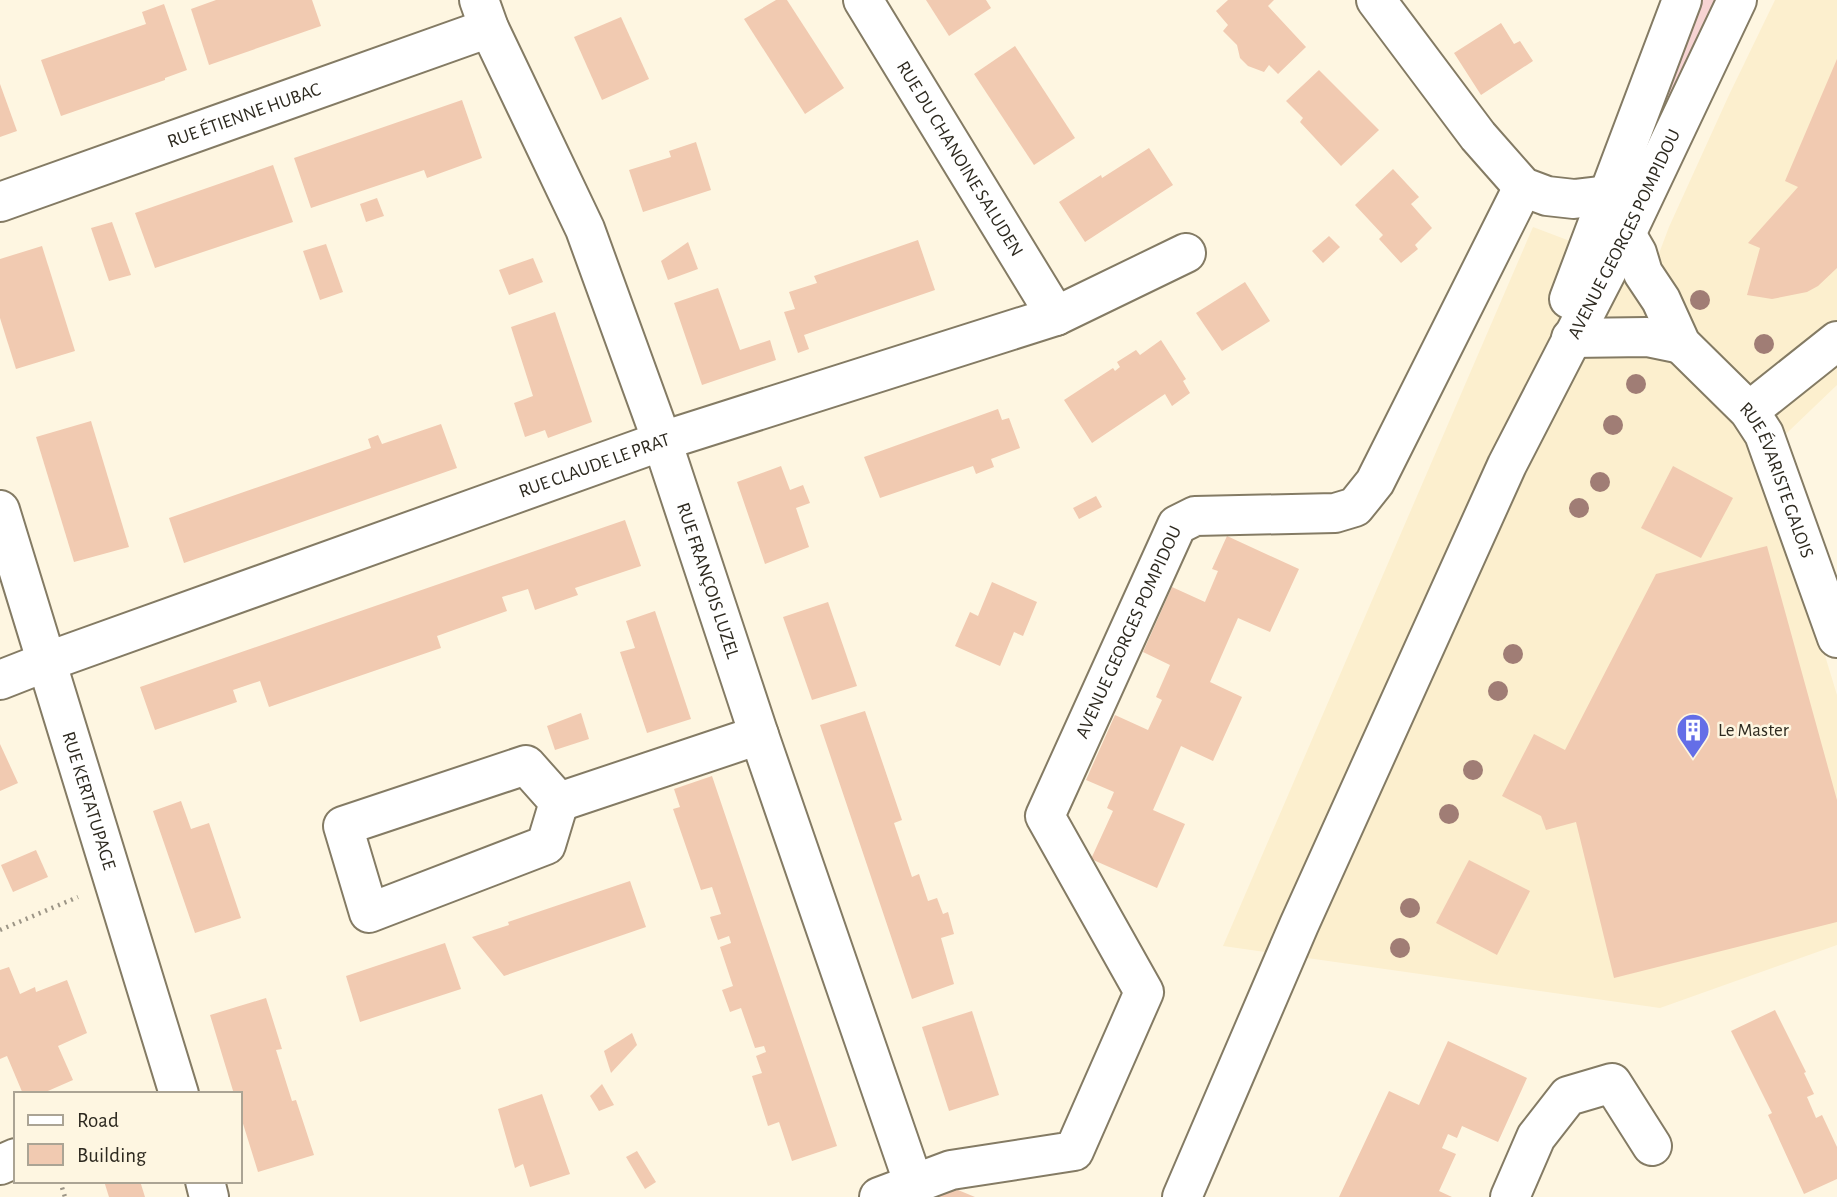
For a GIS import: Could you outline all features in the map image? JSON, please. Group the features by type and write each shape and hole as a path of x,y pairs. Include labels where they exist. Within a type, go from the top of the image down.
{"street":[{"name":"RUE DU CHANOINE SALUDEN","path":"863,0 1056,316"},
{"path":"1376,0 1478,136 1523,187 1547,196 1574,200 1608,195"},
{"name":"AVENUE GEORGES POMPIDOU","path":"1507,465 1682,0"},
{"name":"AVENUE GEORGES POMPIDOU","path":"1182,1197 1299,925 1507,465 1626,234 1737,0"},
{"name":"RUE ÉTIENNE HUBAC","path":"0,202 484,14"},
{"name":"RUE FRANÇOIS LUZEL","path":"484,14 585,229 662,441 759,735 910,1173"},
{"name":"AVENUE GEORGES POMPIDOU","path":"879,1197 951,1170 1073,1151 1144,992 1045,816 1177,526 1195,516 1335,513 1355,507 1375,482 1523,187"},
{"name":"RUE ÉVARISTE GALOIS","path":"1626,234 1637,253 1643,273 1661,300 1681,344 1749,411 1764,434 1837,638"},
{"name":"RUE CLAUDE LE PRAT","path":"0,680 662,441 1056,316 1186,253"},
{"path":"1571,338 1647,337 1681,344"},
{"path":"1749,411 1837,341"},
{"name":"RUE KERTATUPAGE","path":"0,510 114,881 173,1092"},
{"path":"559,802 759,735"},
{"path":"526,765 559,802 546,845 369,913 343,826 526,765"},
{"path":"1510,1197 1536,1137 1567,1096 1612,1083 1652,1146"}],"path":[{"path":"0,930 114,881"}],"shaded area":[{"path":"1702,0 1716,0 1554,352"},
{"path":"1775,0 1837,0 1837,385 1764,455 1837,695 1837,945 1660,1008 1223,946 1533,227 1652,272 1669,227"}],"building":[{"path":"216,0 312,0 321,26 209,65 191,9"},
{"path":"776,0 787,0 844,88 805,114 744,19"},
{"path":"926,0 986,0 991,8 949,36"},
{"path":"1228,0 1274,0 1268,6 1306,47 1278,74 1269,65 1264,72 1248,66 1240,58 1237,45 1223,31 1228,25 1216,11"},
{"path":"164,4 187,70 61,116 41,60 146,24 142,12"},
{"path":"621,17 649,79 602,100 574,37"},
{"path":"1501,23 1514,44 1520,41 1533,61 1481,95 1454,53"},
{"path":"1015,46 1075,138 1034,165 974,74"},
{"path":"1837,59 1837,268 1818,286 1807,292 1772,299 1747,295 1760,248 1748,243 1798,187 1785,181"},
{"path":"1319,70 1379,130 1341,166 1300,122 1303,118 1286,101"},
{"path":"0,84 17,131 0,137"},
{"path":"462,100 482,158 427,178 424,170 311,208 294,158"},
{"path":"696,142 711,190 643,212 629,170 671,157 669,151"},
{"path":"1149,148 1173,185 1085,242 1059,202"},
{"path":"273,165 293,222 155,268 135,213"},
{"path":"1393,169 1419,197 1411,204 1432,228 1415,245 1418,249 1401,263 1379,239 1383,235 1355,205"},
{"path":"377,198 384,216 366,222 360,204"},
{"path":"112,222 131,275 109,281 91,228"},
{"path":"1329,236 1340,247 1323,263 1312,251"},
{"path":"918,240 935,290 804,335 809,349 798,353 784,312 795,309 789,292 817,283 814,276"},
{"path":"688,242 698,269 668,280 661,261"},
{"path":"326,244 343,292 320,300 303,251"},
{"path":"42,246 75,351 16,369 0,318 0,259"},
{"path":"533,258 543,282 509,295 499,270"},
{"path":"1245,282 1270,321 1222,351 1196,313"},
{"path":"718,288 740,350 770,340 776,360 702,385 674,303"},
{"path":"555,312 592,422 548,438 545,430 525,437 514,403 533,396 511,327"},
{"path":"1161,340 1186,379 1183,381 1190,393 1172,406 1165,394 1092,443 1064,400 1113,368 1115,371 1120,367 1117,362 1136,350 1140,355"},
{"path":"998,409 1002,420 1009,418 1020,448 991,459 994,467 976,474 973,466 880,498 864,457"},
{"path":"91,421 129,547 74,562 36,437"},
{"path":"441,424 457,468 184,563 169,518 371,448 368,439 378,435 382,444"},
{"path":"781,466 790,490 803,485 810,503 796,508 809,547 765,564 737,482"},
{"path":"1673,466 1733,498 1701,558 1641,528"},
{"path":"1096,496 1102,507 1079,519 1073,508"},
{"path":"625,520 641,566 575,588 578,595 535,610 528,589 502,597 507,611 437,636 441,648 269,707 260,681 233,690 237,702 155,730 140,687"},
{"path":"1227,536 1299,569 1270,632 1238,618 1210,682 1242,697 1213,761 1181,746 1153,810 1185,824 1157,888 1091,859 1113,811 1107,808 1114,792 1086,780 1115,715 1148,730 1162,700 1156,697 1170,665 1143,652 1172,587 1205,602 1218,571 1212,569"},
{"name":"Le Master","path":"1767,546 1837,800 1837,922 1614,978 1576,822 1546,830 1541,816 1502,796 1534,734 1565,750 1656,574"},
{"path":"992,582 1037,602 1023,636 1014,632 1000,666 955,646 970,612 978,616"},
{"path":"828,602 857,686 812,700 783,617"},
{"path":"655,611 691,719 647,733 620,652 635,648 626,621"},
{"path":"865,711 902,820 894,823 912,877 919,874 928,901 937,898 943,914 948,912 954,934 941,938 954,984 912,999 820,725"},
{"path":"581,713 589,739 555,750 547,726"},
{"path":"0,744 18,783 0,791"},
{"path":"712,776 837,1146 792,1161 779,1122 768,1126 752,1076 762,1073 756,1056 766,1052 764,1046 755,1048 741,1008 730,1012 722,990 733,986 720,947 731,943 729,936 718,940 710,917 721,914 712,887 701,890 673,809 680,807 674,789"},
{"path":"181,801 191,829 209,823 241,918 195,933 153,811"},
{"path":"36,850 48,877 13,892 1,865"},
{"path":"1469,860 1530,891 1497,955 1436,923"},
{"path":"630,881 646,927 504,976 472,937 509,925 508,922"},
{"path":"445,943 461,989 360,1022 346,976"},
{"path":"9,967 20,994 35,987 36,992 67,980 87,1033 58,1046 73,1080 46,1092 22,1092 7,1056 0,1059 0,970"},
{"path":"266,998 282,1049 276,1050 292,1101 296,1100 314,1155 258,1172 242,1120 242,1092 233,1092 210,1015"},
{"path":"1775,1010 1806,1072 1804,1073 1814,1094 1807,1097 1816,1118 1822,1115 1837,1147 1837,1179 1804,1194 1768,1115 1772,1113 1731,1031"},
{"path":"972,1011 999,1095 949,1111 922,1027"},
{"path":"632,1033 637,1045 611,1073 604,1051"},
{"path":"1448,1041 1527,1078 1498,1142 1462,1126 1457,1138 1448,1134 1442,1148 1456,1154 1439,1191 1452,1197 1339,1197 1389,1091 1419,1105"},
{"path":"602,1084 614,1105 599,1111 590,1096"},
{"path":"542,1094 570,1174 530,1187 523,1164 515,1168 498,1109"},
{"path":"637,1151 656,1182 645,1189 626,1157"},
{"path":"105,1183 141,1183 145,1197 109,1197"},
{"path":"941,1183 975,1197 935,1197"}],"place":[{"name":"Le Master","path":"1693,760"}]}
